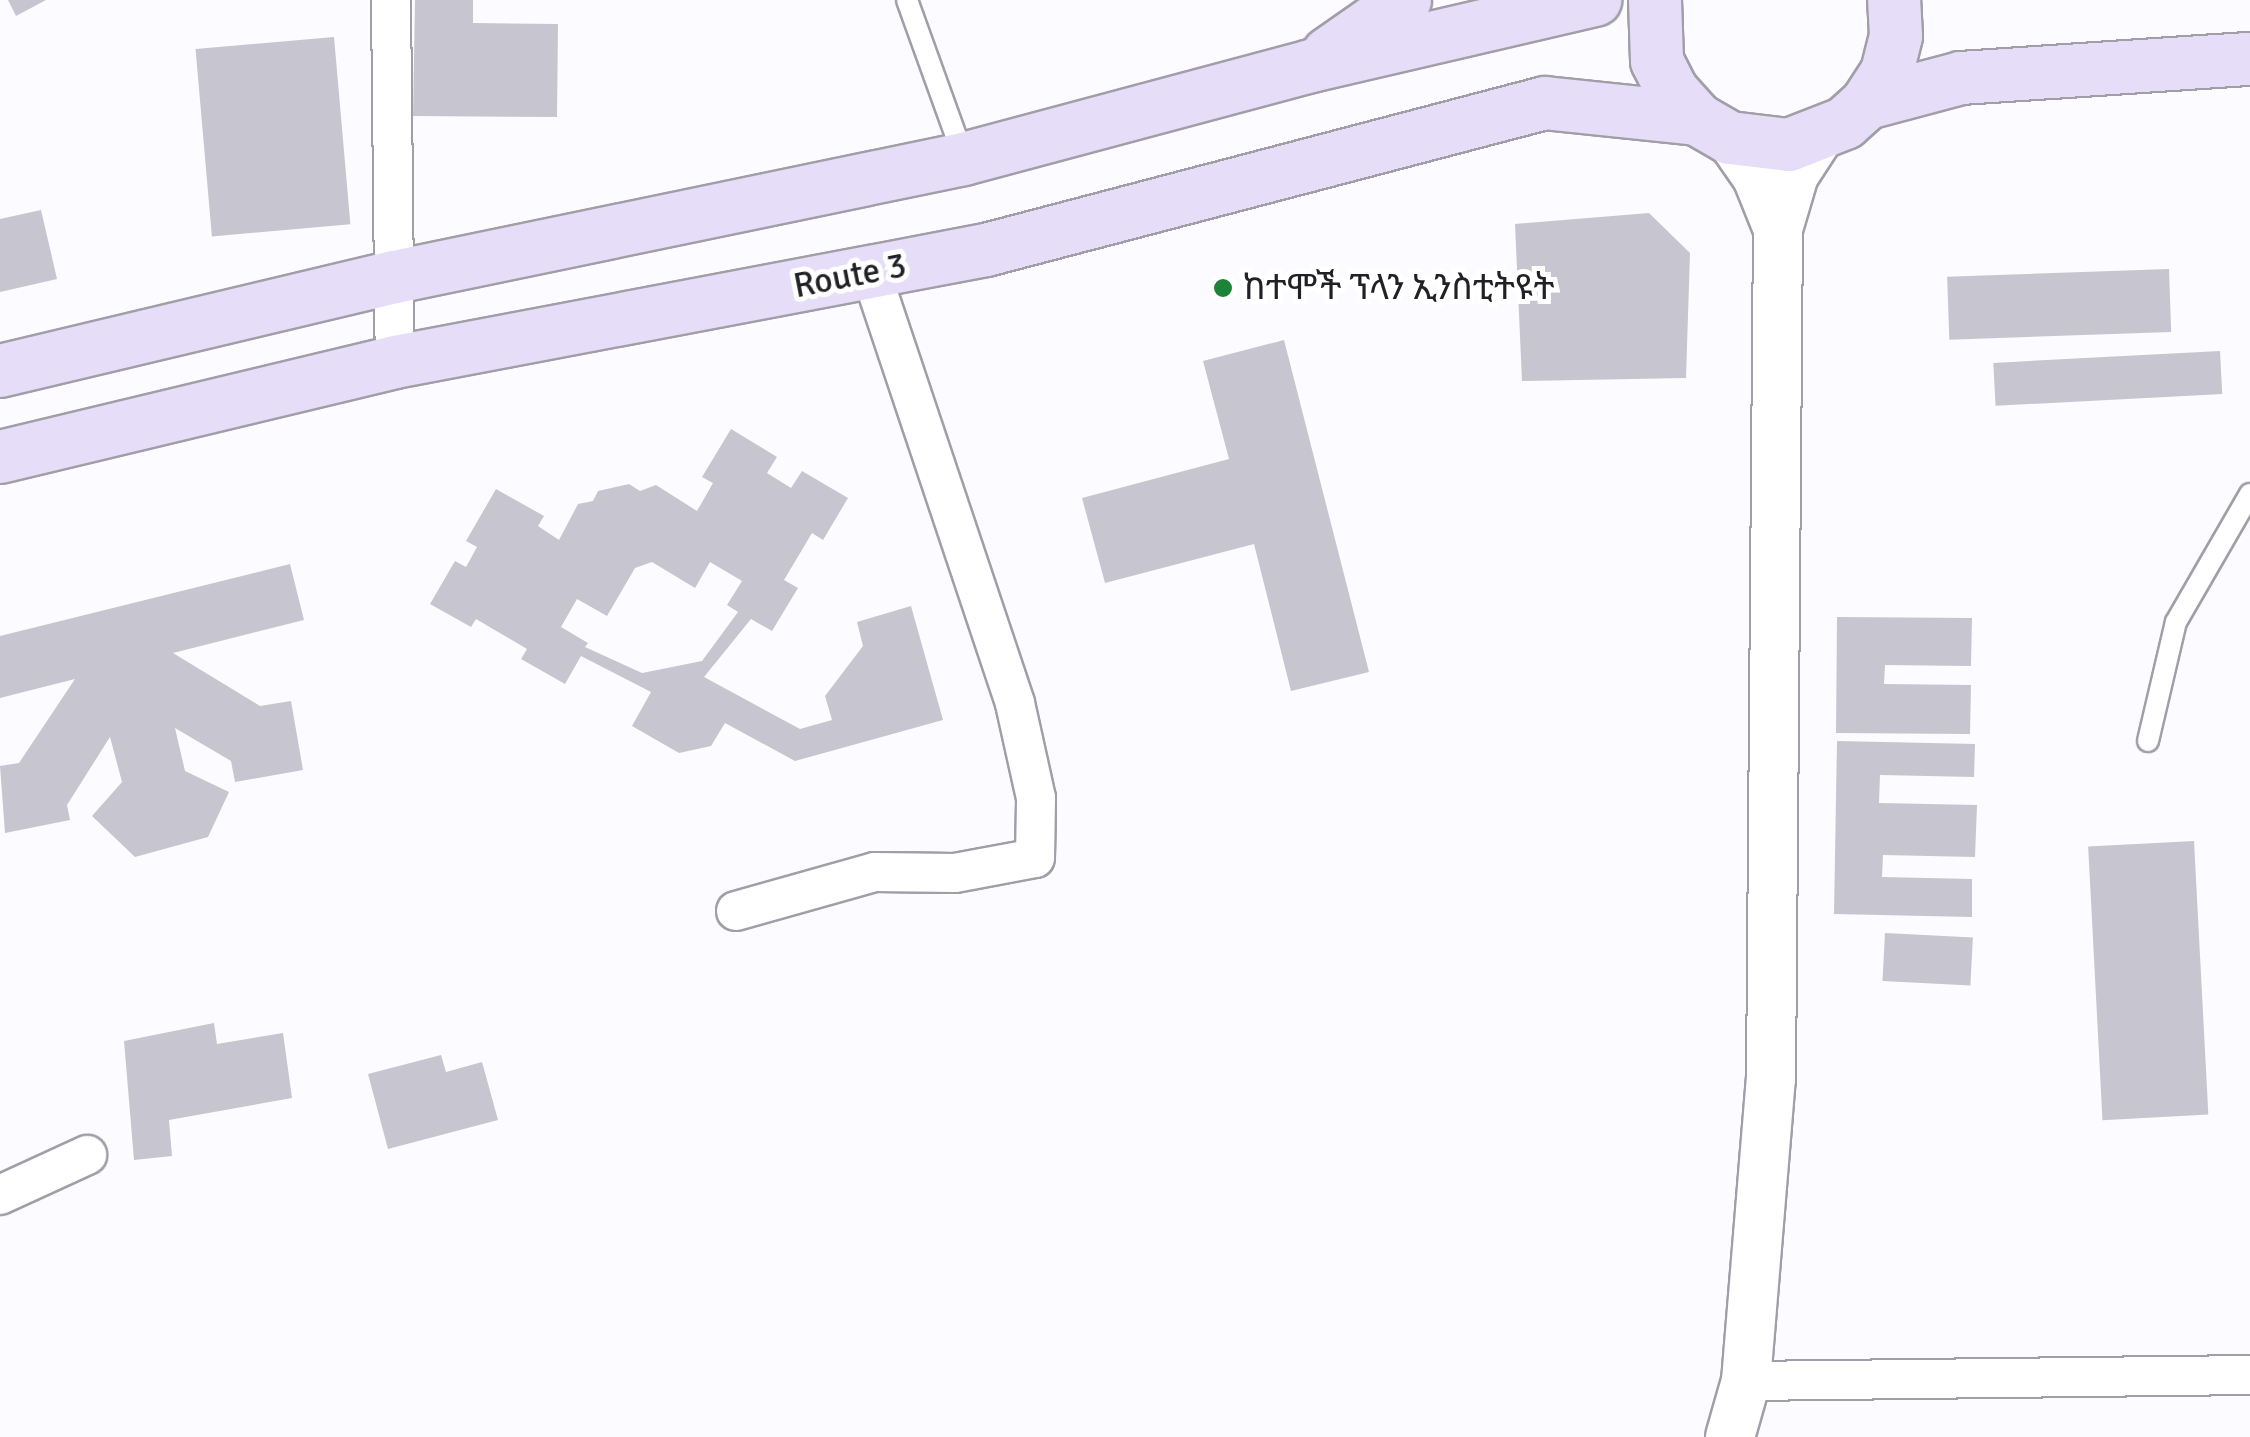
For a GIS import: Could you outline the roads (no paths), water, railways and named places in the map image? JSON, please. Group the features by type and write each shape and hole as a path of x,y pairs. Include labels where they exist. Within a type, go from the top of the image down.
{"main road":[{"path":"1311,66 1404,0"},
{"path":"0,371 395,276 964,160 1311,66 1595,0"},
{"path":"1655,0 1657,61 1672,92 1713,128"},
{"path":"1867,103 1887,72 1896,36 1894,0"},
{"path":"1818,138 1867,103 1961,78 2250,60"},
{"name":"Route 3","path":"0,457 395,362 986,250 1544,103 1713,128 1789,145 1818,138"}],"street":[{"path":"390,0 395,362"},
{"path":"1713,128 1758,177 1778,228"},
{"path":"1730,1437 1746,1381 1771,1079 1778,228 1794,175 1818,138"},
{"path":"736,911 875,872 955,873 1035,858 1036,798 1015,704 870,273"},
{"path":"0,1195 88,1155"},
{"path":"1746,1381 2250,1375"}],"lane":[{"path":"907,0 964,160"},
{"path":"2148,741 2176,622 2250,494"}],"place":[{"name":"ከተሞች ፕላን ኢንስቲትዩት","path":"1223,288"}]}
